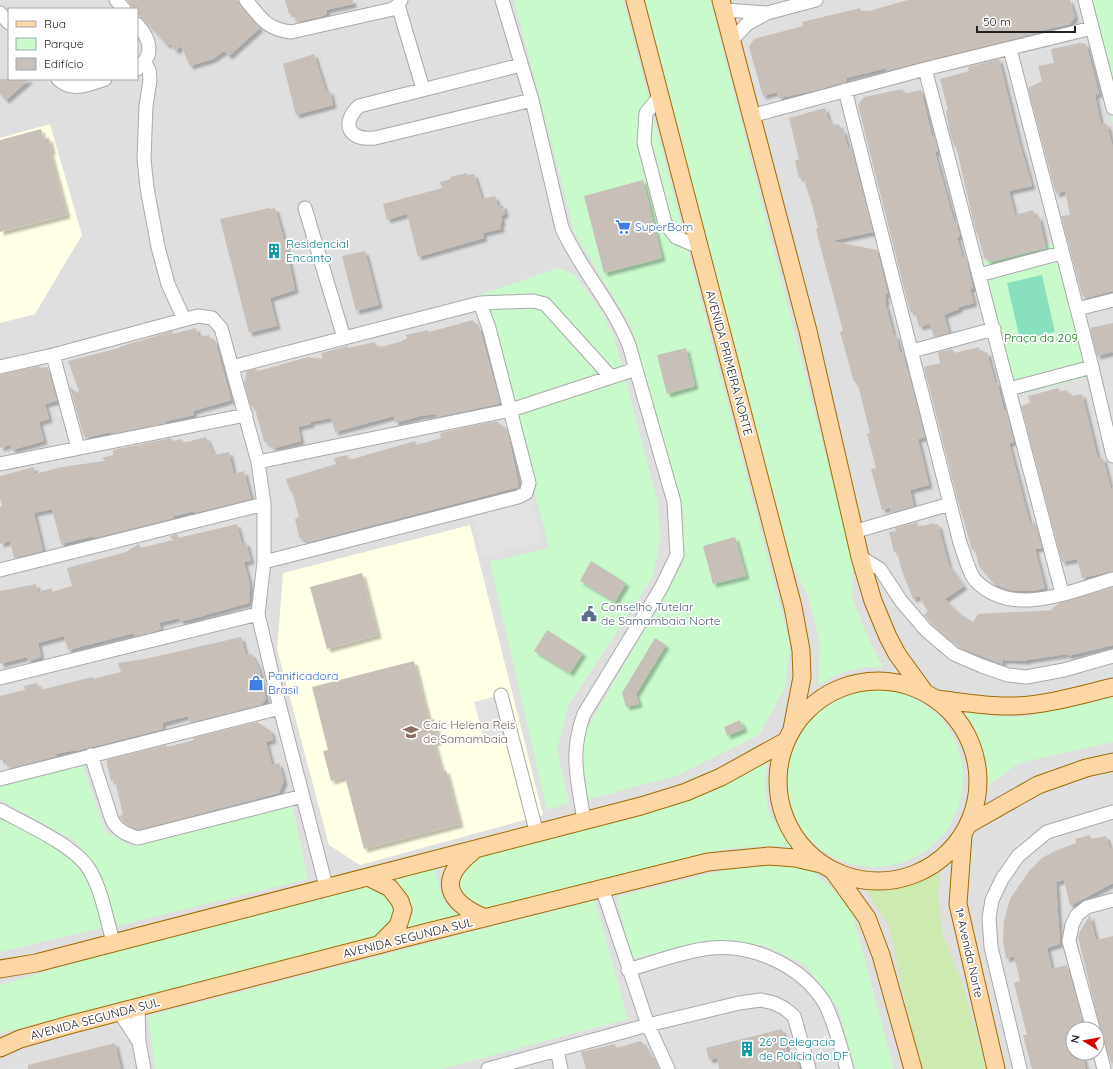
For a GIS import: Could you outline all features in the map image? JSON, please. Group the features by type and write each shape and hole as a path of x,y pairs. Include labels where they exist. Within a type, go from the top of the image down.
{"main road":[{"name":"AVENIDA PRIMEIRA NORTE","path":"635,0 793,607 801,650 802,677 789,735 778,768 778,795 786,822 801,845 828,868"},
{"path":"722,5 808,331 853,532 873,601 897,654 930,695 950,711 961,724 970,739 978,773 978,790 975,807 966,829"},
{"path":"0,969 36,963 113,941 326,886 368,877 537,834 641,806 686,792 720,778 789,735 811,706 836,689 865,681 895,681 930,695 985,705 1014,706 1062,700 1113,687"},
{"path":"966,829 1038,785 1086,768 1113,762"},
{"name":"AVENIDA SEGUNDA SUL","path":"0,1048 20,1039 379,945 602,888 727,859 769,856 795,858 828,868 854,879 874,882 895,880 915,874 934,865 950,851 966,829"},
{"name":"1ᵃ Avenida Norte","path":"966,829 958,904 996,1069"},
{"path":"474,850 456,866 452,876 451,887 455,900 470,912 484,918"},
{"path":"828,868 867,918 881,955 913,1069"},
{"path":"368,877 390,888 398,897 403,910 398,926 379,945"}],"street":[{"path":"116,0 123,8"},
{"path":"246,0 266,24 277,30 290,32 393,8 400,3 423,89"},
{"path":"502,0 532,100 562,228 570,247 605,297 622,327 636,369 674,502 677,555 661,588 584,714 577,733 574,758 584,821"},
{"path":"732,40 747,24 768,13 816,0"},
{"path":"1085,0 1113,108"},
{"path":"722,5 768,13"},
{"path":"0,13 8,22"},
{"path":"138,25 146,34 149,45 148,55 141,66 149,70 150,80 146,106 144,159 147,188 158,248 168,284 184,319"},
{"path":"751,116 925,69 1092,28"},
{"path":"1010,49 1092,368 1113,456"},
{"path":"521,65 359,106 352,112 349,121 350,129 354,136 363,139 375,138 532,100"},
{"path":"925,69 1062,593"},
{"path":"59,80 63,84 72,87 101,80"},
{"path":"845,90 960,543 976,581 998,596 1016,600 1036,600 1113,579"},
{"path":"660,96 646,113 644,143 665,224 676,237 699,247"},
{"path":"305,208 344,338"},
{"path":"979,274 1062,254"},
{"path":"1077,309 1113,300"},
{"path":"232,367 480,303 533,301 545,304 611,377"},
{"path":"264,562 468,512 518,498 526,494 529,483 489,328 480,303"},
{"path":"0,367 54,355 198,316 205,316 217,322 221,328 258,462 264,504 264,562 258,614 280,708 326,886"},
{"path":"912,351 994,329"},
{"path":"54,355 78,448"},
{"path":"1009,389 1092,368"},
{"path":"258,462 511,410 636,369"},
{"path":"0,464 246,416"},
{"path":"0,570 264,504"},
{"path":"853,532 950,504"},
{"path":"860,557 880,569 901,601 926,630 954,654 982,666 1008,675 1026,677 1064,670 1113,656"},
{"path":"0,678 258,614"},
{"path":"501,695 537,834"},
{"path":"0,779 280,708"},
{"path":"91,755 112,820 116,827 127,835 138,838 303,796"},
{"path":"0,810 64,846 80,858 88,868 97,884 113,941"},
{"path":"1020,1069 991,947 989,918 992,900 1002,879 1018,856 1047,832 1113,812"},
{"path":"602,888 628,970 648,1025 668,1069"},
{"path":"1092,1021 1069,941 1072,925 1077,914 1087,907 1113,900"},
{"path":"628,970 711,948 744,949 758,953 786,966 809,983 825,1003 847,1069"},
{"path":"488,1069 648,1025 739,1003 761,1000 774,1003 784,1008 794,1016 809,1069"},
{"path":"138,1008 138,1042 144,1069"},
{"path":"120,1013 138,1042"},
{"path":"558,1050 561,1069"}],"shaded area":[{"path":"0,0 1113,0 1113,1069 0,1069"},
{"path":"50,124 82,235 35,314 0,323 0,138"},
{"path":"528,488 542,541 482,557 469,504"},
{"name":"Caic Helena Reis de Samambaia","path":"470,525 543,815 360,865 329,845 277,649 283,573"},
{"path":"497,696 507,738 485,743 474,702"},
{"path":"26,1062 31,1064 31,1069 12,1069"}],"green space":[{"path":"514,0 623,0 790,645 785,688 759,735 676,776 586,800 579,761 584,734 682,565 684,513 631,326 575,234"},
{"path":"641,0 710,0 853,564 852,598 867,635 883,668 873,667 849,670 818,685 820,643 808,596 786,551"},
{"path":"1080,0 1113,0 1113,124"},
{"name":"Praça da 209","path":"1065,241 1100,374 1006,398 973,263"},
{"path":"558,268 575,275 602,313 614,336 658,503 660,538 653,577 569,704 557,749 569,803 547,810 490,562 549,548 487,310 462,301"},
{"path":"1042,275 1055,332 1020,340 1007,283"},
{"path":"883,689 908,695 916,699 931,709 943,721 957,744 962,761 962,795 957,812 943,835 931,847 908,861 891,866 865,867 840,861 832,857 817,847 805,835 791,812 786,795 785,769 791,744 795,736 805,721 817,709 840,695 857,690"},
{"path":"1113,690 1113,742 1019,763 980,791 982,782 979,739 962,712 994,716 1025,717 1064,708 1092,695"},
{"path":"767,758 765,788 769,814 790,847 765,846 724,849 476,912 460,898 454,870 463,855"},
{"path":"81,759 105,831 131,846 292,803 308,879 118,926 98,869 75,841 0,800 0,778"},
{"path":"0,806 72,844 114,925 0,952"},
{"path":"441,857 435,873 444,903 460,917 398,934 408,911 398,883 381,874"},
{"path":"749,864 808,868 832,888 852,912 894,1069 855,1069 838,1008 805,965 764,945 705,942 630,959 617,897"},
{"path":"941,872 938,894 943,936 963,985 986,1069 920,1069 889,926 865,889 913,885"},
{"path":"362,879 387,892 394,913 376,937 0,1033 0,985"},
{"path":"595,900 628,1019 441,1069 155,1069 148,1016"}],"building":[{"path":"127,0 237,0 260,28 229,56 224,51 213,59 190,66 181,46 176,51 170,44 167,45 138,14 138,8 133,8"},
{"path":"285,0 353,0 353,4 326,10 327,14 320,17 296,22 293,12 289,14"},
{"path":"908,0 1070,0 1075,17 1070,24 885,71 887,68 846,78 847,81 817,90 779,98 777,92 763,96 749,47 754,39 803,26 802,22 860,8 861,11 869,11"},
{"path":"1080,43 1086,44 1099,94 1095,95 1100,120 1102,125 1107,124 1113,148 1113,291 1086,298 1082,295 1061,216 1070,215 1065,191 1056,194 1028,88 1042,81 1038,66 1054,63 1051,49"},
{"path":"314,54 326,92 330,91 333,105 296,115 283,64"},
{"path":"999,59 1019,141 1032,186 1009,191 1015,215 1033,210 1035,218 1039,216 1046,248 990,262 984,257 977,232 976,233 956,146 954,146 950,133 946,111 948,110 940,79 969,71 968,67"},
{"path":"0,79 29,80 6,100 0,94"},
{"path":"903,89 904,94 921,90 932,137 934,136 938,151 935,152 943,182 954,221 956,221 960,236 957,237 963,258 966,257 973,288 970,289 974,303 959,307 959,309 944,315 949,333 934,337 930,324 919,327 915,312 911,312 908,304 858,105 864,97"},
{"path":"825,108 829,122 832,121 834,126 839,124 841,131 843,130 848,148 851,147 873,232 832,241 877,250 888,294 885,294 885,302 894,336 896,335 900,352 902,352 908,371 925,437 918,439 929,485 910,490 914,506 891,513 890,508 882,510 871,469 876,468 867,434 870,433 857,381 854,382 840,332 843,331 818,238 816,229 818,228 812,205 803,177 799,178 795,161 799,159 789,118"},
{"path":"41,129 44,139 49,138 52,151 50,151 67,215 0,232 0,140"},
{"path":"467,173 467,175 474,174 482,199 495,196 498,206 503,205 505,214 501,216 501,229 483,233 484,238 418,257 407,214 387,220 383,204 442,188 440,182 451,179 450,177"},
{"name":"SuperBom","path":"643,180 662,258 604,273 584,196"},
{"path":"275,208 286,246 295,290 270,298 277,326 249,333 220,219"},
{"path":"365,251 379,305 356,311 342,256"},
{"path":"473,320 477,327 479,326 500,402 498,404 437,417 436,414 420,416 395,423 394,416 335,432 331,418 310,422 311,424 298,427 301,441 275,448 264,441 254,406 251,407 244,383 247,371 256,369 258,371 308,357 323,359 321,353 348,346 348,348 375,342 377,348 403,341 402,340 407,339 406,335 428,330 429,332"},
{"path":"1113,323 1113,352 1097,356 1090,328"},
{"path":"196,328 199,337 209,335 211,340 215,340 231,400 193,411 194,415 166,421 167,423 110,434 110,432 86,438 83,434 70,387 77,393 79,391 68,361 119,348 172,331 173,334"},
{"path":"979,347 980,353 987,352 1004,410 1006,410 1014,442 1009,443 1030,524 1035,522 1042,548 1035,549 1045,588 1032,591 1013,591 993,583 979,566 975,550 972,550 959,505 924,367 940,363 938,352 952,349 955,353"},
{"path":"686,348 695,386 667,394 657,355"},
{"path":"39,366 40,368 48,368 57,401 45,404 49,419 39,422 44,441 12,450 10,445 0,448 0,375"},
{"path":"1059,388 1059,392 1067,390 1069,397 1082,394 1098,459 1103,458 1111,489 1113,487 1113,571 1082,578 1077,559 1062,562 1021,406 1030,403 1028,396"},
{"path":"496,421 507,429 519,487 309,542 299,537 295,519 299,517 292,491 290,491 286,479 336,464 334,458 347,455 349,460 415,441 416,445 441,438 440,433"},
{"path":"206,437 214,455 229,452 234,474 244,471 251,499 194,513 194,511 174,516 174,518 94,538 94,536 61,544 52,509 34,513 43,551 14,558 10,541 0,544 0,507 2,506 0,498 0,476 34,467 35,474 62,467 105,461 102,458 113,455 113,450 171,438 172,441 182,439 183,443"},
{"path":"918,522 917,527 935,523 935,525 938,524 949,566 964,586 945,599 958,613 973,622 978,614 1054,610 1051,609 1060,603 1113,587 1113,645 1068,656 1067,654 1027,661 1003,660 1003,664 958,647 959,645 940,632 924,615 928,612 919,596 913,599 902,571 897,552 894,552 889,532 896,531 895,528"},
{"path":"237,524 242,544 246,542 251,561 244,562 250,585 249,603 188,620 180,621 179,618 159,623 161,629 149,633 135,636 134,633 68,650 64,636 38,643 41,657 28,661 27,657 0,664 0,591 36,584 38,592 52,588 52,592 72,586 67,568 126,552 139,544 141,548 173,540 170,536 177,534 178,538"},
{"path":"735,537 746,576 713,584 703,546"},
{"path":"591,561 626,583 615,602 580,581"},
{"path":"362,573 378,635 327,649 310,587"},
{"path":"547,630 583,653 570,673 534,651"},
{"path":"241,637 246,655 252,654 259,669 266,699 261,705 190,723 188,716 162,723 163,729 76,751 56,754 57,756 11,768 10,766 7,767 5,759 0,760 0,696 25,690 24,686 37,683 41,690 93,677 93,679 121,672 118,663 145,659"},
{"path":"655,638 666,645 636,694 639,704 626,707 622,693"},
{"path":"414,661 429,721 434,719 439,741 434,742 442,771 446,770 460,824 364,849 345,777 331,781 323,751 328,750 312,687"},
{"path":"740,720 744,729 727,736 724,727"},
{"path":"257,722 271,731 273,740 266,742 272,765 279,763 284,781 279,793 138,830 127,825 121,819 119,816 123,815 115,780 111,781 107,760 166,745 167,747 194,740 193,738"},
{"path":"1090,835 1091,839 1106,836 1110,849 1113,848 1113,883 1070,906 1064,880 1056,882 1060,944 1047,948 1052,969 1067,965 1083,1021 1065,1021 1065,1061 1084,1061 1086,1069 1032,1069 1023,1035 1027,1035 1014,983 1020,981 1014,956 1006,959 1003,940 1004,921 1010,899 1029,871 1042,858 1076,843 1075,839"},
{"path":"1090,915 1096,940 1113,936 1113,1063 1111,1063 1105,1045 1105,1021 1098,1021 1078,937"},
{"name":"26ª Delegacia de Polícia do DF","path":"782,1029 788,1053 795,1051 800,1069 719,1069 717,1058 709,1060 706,1048"},
{"path":"641,1041 659,1069 586,1069 581,1052 615,1044 616,1048"},
{"path":"115,1043 121,1069 28,1069 28,1065"}],"place":[{"name":"SuperBom","path":"623,227"},
{"name":"Residencial Encanto","path":"274,251"},
{"name":"Conselho Tutelar de Samambaia Norte","path":"589,614"},
{"name":"Panificadora Brasil","path":"256,683"},
{"name":"Caic Helena Reis de Samambaia","path":"411,732"},
{"name":"26ª Delegacia de Polícia do DF","path":"747,1049"}]}
